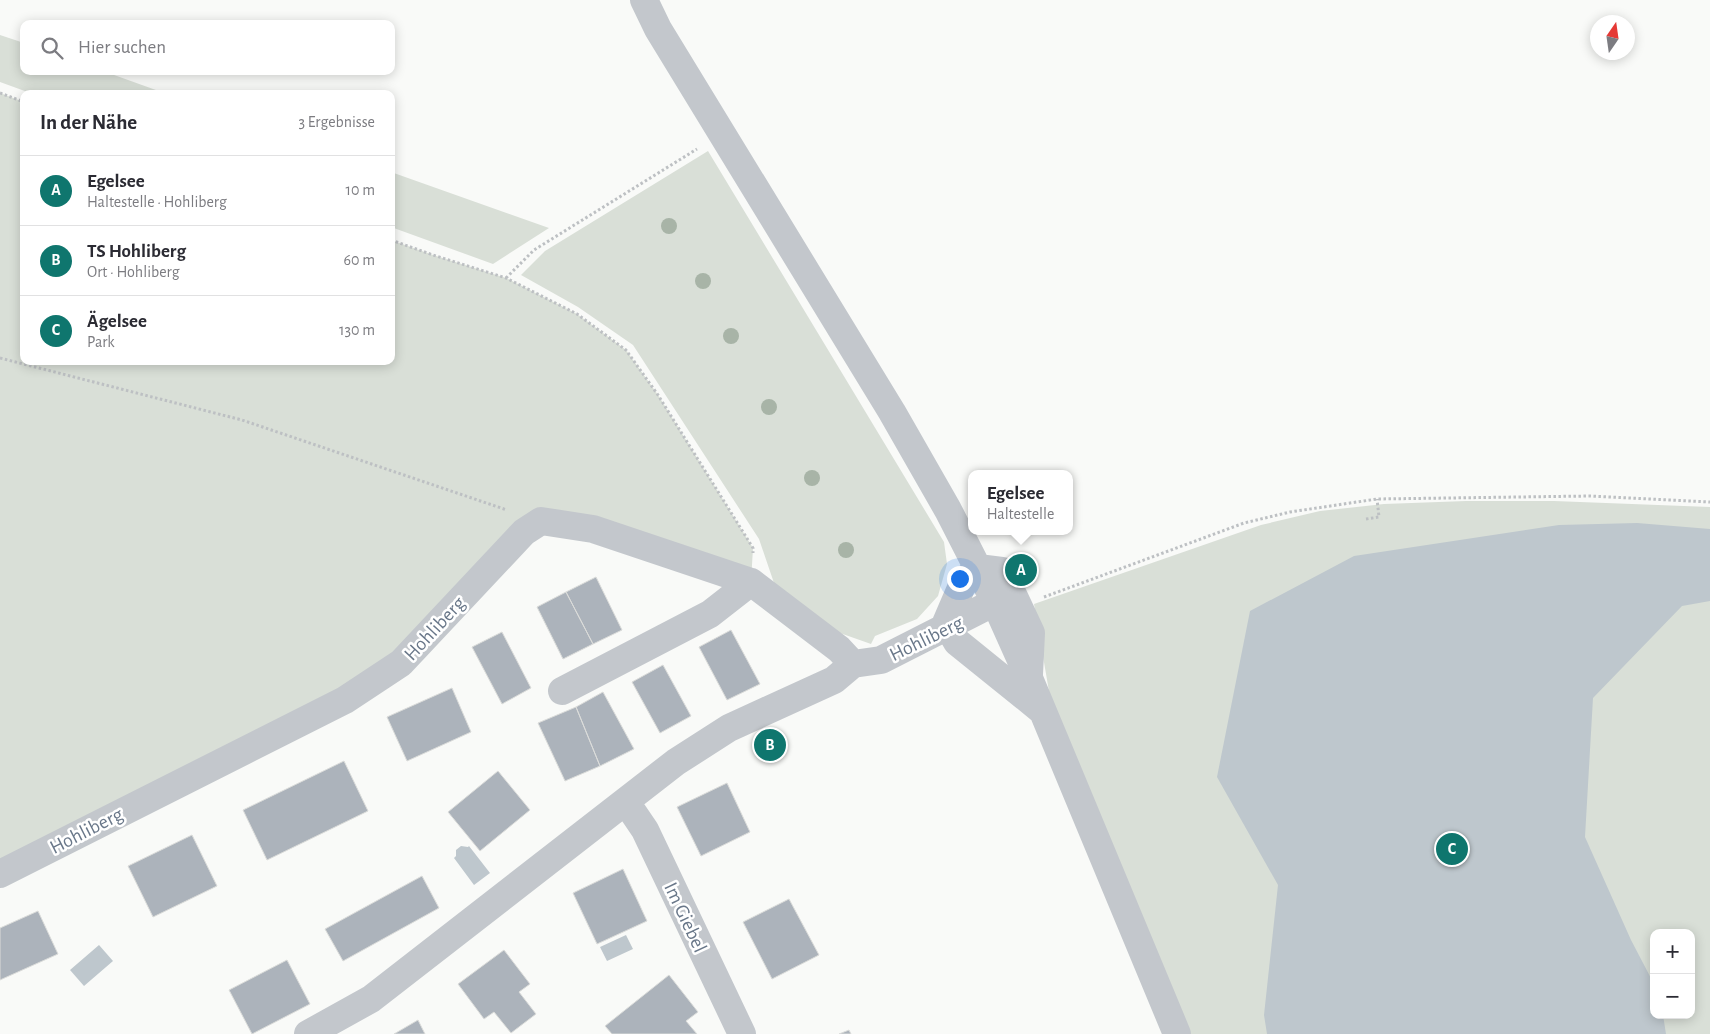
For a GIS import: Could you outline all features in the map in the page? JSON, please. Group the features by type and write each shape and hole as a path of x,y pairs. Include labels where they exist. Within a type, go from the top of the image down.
{"street":[{"path":"644,0 658,29 892,412 948,510 978,568 1005,601 1029,678 1177,1034"},
{"path":"308,1034 371,999 676,762 729,728 834,680 853,664 839,649 750,582 593,529 541,522"},
{"name":"Hohliberg","path":"0,874 353,694 401,663 524,532 541,522"},
{"path":"978,568 964,581 946,624 957,642 1042,710"},
{"path":"562,691 710,614 750,582"},
{"name":"Hohliberg","path":"853,664 881,660 1005,601"},
{"name":"Im Giebel","path":"626,802 645,830 742,1034"}],"path":[{"path":"0,93 20,100"},
{"path":"506,278 534,250 722,134"},
{"path":"395,241 506,278 577,314 626,350 658,395 753,548 750,582"},
{"path":"0,358 20,363"},
{"path":"27,365 242,420 541,522"},
{"path":"1005,601 1039,598 1244,523 1290,512 1377,499 1590,496 1710,502"},
{"path":"1366,519 1378,518 1377,499"}],"shaded area":[{"path":"0,35 20,42 20,75 114,75 156,90 22,90 0,82"},
{"path":"0,93 20,100 20,365 395,365 395,241 506,278 577,314 626,350 658,395 753,548 751,582 541,522 401,663 0,874"},
{"path":"708,151 944,542 947,564 938,596 917,619 875,636 871,644 837,632 774,583 759,539 633,345 578,307 521,275 545,251"},
{"path":"395,173 549,228 493,264 395,228"},
{"path":"1466,501 1554,501 1710,507 1710,1034 1190,1034 1051,703 1034,604 1261,525 1320,511 1384,504"},
{"path":"1637,523 1710,529 1710,601 1682,606 1593,698 1585,837 1631,940 1650,976 1650,1019 1664,1019 1666,1034 1267,1034 1264,1015 1278,885 1217,777 1250,611 1354,556 1559,525"},
{"path":"461,846 469,846 490,873 474,885 454,858 456,850"},
{"path":"626,935 633,949 607,961 600,947"},
{"path":"99,945 113,961 84,986 70,970"}],"building":[{"path":"596,577 622,630 593,644 566,592"},
{"path":"566,592 593,644 563,659 537,607"},
{"path":"731,630 760,684 727,700 699,647"},
{"path":"502,632 531,688 502,704 472,647"},
{"path":"663,665 691,716 660,733 632,682"},
{"path":"452,688 471,732 407,761 387,717"},
{"path":"603,692 634,749 600,766 576,707"},
{"path":"576,707 600,766 565,781 538,723"},
{"path":"775,736 779,747 765,753 760,742"},
{"path":"344,761 368,811 267,860 243,810"},
{"path":"498,771 530,810 480,851 448,812"},
{"path":"727,783 750,832 701,856 677,807"},
{"path":"192,835 217,886 153,917 128,866"},
{"path":"623,869 647,921 597,944 573,893"},
{"path":"422,876 439,908 343,961 325,929"},
{"path":"789,899 819,955 772,979 743,922"},
{"path":"38,911 58,954 0,980 0,928"},
{"path":"504,950 530,984 519,992 536,1014 511,1033 494,1012 484,1019 458,984"},
{"path":"287,960 310,1004 252,1034 229,990"},
{"path":"669,975 698,1012 686,1021 697,1034 612,1034 605,1026"},
{"path":"418,1020 425,1034 394,1034"},
{"path":"849,1030 851,1034 839,1034"}],"place":[{"name":"Egelsee","path":"1021,570"},
{"name":"TS Hohliberg","path":"770,745"},
{"name":"Ägelsee","path":"1452,849"}]}
